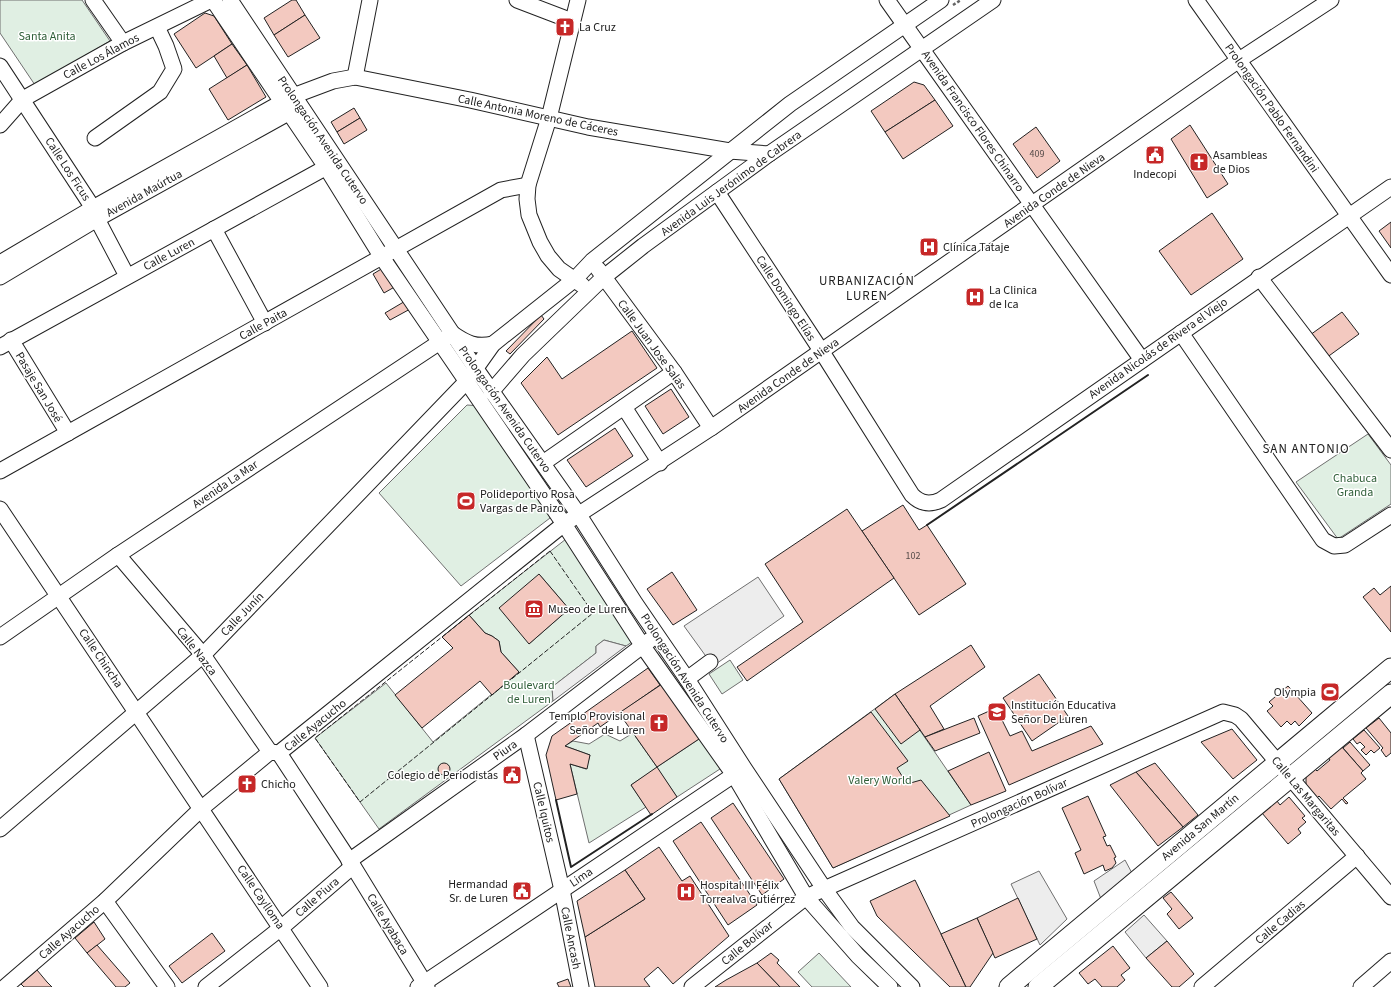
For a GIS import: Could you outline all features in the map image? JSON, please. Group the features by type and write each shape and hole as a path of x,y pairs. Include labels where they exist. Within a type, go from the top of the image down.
{"main road":[{"name":"Avenida San Martín","path":"1009,987 1391,668"},
{"name":"Avenida San Martín","path":"1038,987 1290,777 1389,700"}],"street":[{"path":"93,0 123,43"},
{"name":"Calle Los Álamos","path":"0,125 23,99 123,43 212,0"},
{"name":"Prolongación Avenida Cutervo","path":"212,0 291,104 332,164 396,249 447,338 466,382 642,645 739,772 852,927 912,987"},
{"name":"Prolongación Avenida Cutervo","path":"230,0 291,104"},
{"path":"517,0 572,21"},
{"path":"578,0 549,118 528,184 527,199 529,215 540,242 559,269 575,279 590,292"},
{"name":"Avenida Francisco Flores Chinarro","path":"887,0 1142,360"},
{"name":"Avenida Luis Jerónimo de Cabrera","path":"466,382 493,344 575,279 592,261 790,104 941,0"},
{"name":"Avenida Luis Jerónimo de Cabrera","path":"491,392 523,355 604,277 643,246 769,154 993,0"},
{"name":"Prolongación Pablo Fernandini","path":"1196,0 1391,275"},
{"name":"Avenida Conde de Nieva","path":"562,526 660,463 1032,206 1239,60 1331,0"},
{"path":"355,77 362,47 365,4"},
{"path":"94,138 160,92 174,69 166,46 157,27"},
{"name":"Calle Los Ficus","path":"0,66 23,99 95,213 127,276"},
{"name":"Calle Antonia Moreno de Cáceres","path":"291,104 310,90 333,81 355,77 549,118 588,128 730,151 769,154"},
{"name":"Avenida Maúrtua","path":"0,263 95,213 291,104"},
{"name":"Prolongación Avenida Cutervo","path":"332,164 381,256 447,338 476,369 579,515 687,679 739,772 806,898 858,956 890,987"},
{"name":"Calle Luren","path":"6,343 332,164"},
{"name":"Calle Paita","path":"0,471 501,190 528,184"},
{"name":"Avenida Nicolás de Rivera el Viejo","path":"922,502 929,504 941,500 1348,215 1391,187"},
{"name":"Calle Domingo Elías","path":"717,192 822,352 912,495 922,502"},
{"name":"Avenida Maúrtua","path":"0,277 95,213"},
{"path":"214,229 265,323"},
{"name":"Calle Juan Jose Salas","path":"592,261 674,372 711,428"},
{"path":"1259,277 1391,450"},
{"path":"1181,333 1324,540 1334,546 1345,545 1391,514"},
{"path":"447,338 477,346 493,344"},
{"name":"Avenida La Mar","path":"0,637 118,555 447,338"},
{"name":"Pasaje San José","path":"6,343 68,433"},
{"path":"543,463 674,372"},
{"name":"Calle Junín","path":"0,829 202,655 466,382"},
{"path":"624,407 660,463"},
{"name":"Calle Chincha","path":"0,509 202,808"},
{"name":"Calle Ayacucho","path":"5,987 105,901 202,808 275,753 562,526"},
{"name":"Calle Nazca","path":"118,555 202,655 275,753 351,864"},
{"name":"Piura","path":"351,864 526,735 657,635"},
{"path":"687,679 710,662"},
{"name":"Calle Las Margaritas","path":"1213,716 1223,712 1235,715 1278,762 1391,897"},
{"name":"Prolongación Bolívar","path":"825,890 1213,716"},
{"name":"Calle Iquitos","path":"526,735 562,890"},
{"name":"Lima","path":"423,986 562,890 739,772"},
{"name":"Calle Caylloma","path":"202,808 320,987"},
{"name":"Calle Cadias","path":"1202,987 1357,856"},
{"name":"Calle Piura","path":"206,987 281,928 351,864"},
{"name":"Calle Ayabaca","path":"351,864 423,986"},
{"name":"Calle Ancash","path":"562,890 581,987"},
{"name":"Calle Bolívar","path":"692,987 806,898 825,890"},
{"path":"105,901 167,987"},
{"path":"1361,987 1391,961"}],"green space":[{"name":"Santa Anita","path":"0,0 82,0 110,41 35,85 0,33"},
{"name":"Polideportivo Rosa Vargas de Panizo","path":"467,405 482,406 551,508 550,518 461,586 379,493"},
{"name":"Chabuca Granda","path":"1368,434 1391,465 1391,504 1338,539 1296,482"},
{"name":"Boulevard de Luren","path":"566,539 632,642 626,646 604,640 596,646 596,653 552,687 553,701 379,829 315,738 386,683 433,742 519,672 501,652 499,641 485,633 469,615","holes":["539,574 569,609 529,644"]},
{"path":"730,660 743,680 722,694 709,674"},
{"name":"Valery World","path":"895,694 971,805 833,868 779,779"},
{"path":"633,733 657,767 702,737 723,767 677,797 657,768 631,785 646,807 589,843 570,764 586,769 590,755 565,746 573,741 589,744 605,734 620,741"},
{"path":"819,953 851,987 812,987 798,972"}],"shaded area":[{"path":"758,577 784,616 713,666 684,626"},
{"path":"604,640 626,646 553,701 552,687 596,653 596,646"},
{"path":"1125,860 1133,875 1101,899 1094,881"},
{"path":"1039,871 1067,919 1040,945 1011,884"},
{"path":"1144,915 1167,941 1146,958 1125,932"}],"building":[{"path":"292,0 296,0 305,15 274,35 264,18"},
{"path":"205,13 214,16 232,44 196,68 174,34"},
{"path":"305,15 320,38 288,57 274,35"},
{"path":"232,44 247,65 227,78 214,56"},
{"path":"247,65 266,97 228,120 209,89"},
{"path":"914,82 924,85 935,100 885,132 871,111"},
{"path":"935,100 953,126 903,159 885,132"},
{"path":"354,108 360,118 337,132 331,122"},
{"path":"360,118 367,130 344,144 337,132"},
{"name":"Asambleas de Dios","path":"1190,125 1228,184 1207,198 1171,139"},
{"path":"1036,127 1060,161 1037,178 1013,144"},
{"path":"1212,213 1243,259 1191,295 1159,251"},
{"path":"1391,222 1391,248 1379,231"},
{"path":"383,268 398,285 384,293 373,274"},
{"path":"407,300 412,308 390,320 385,313"},
{"path":"1342,312 1359,334 1326,358 1310,335"},
{"path":"541,315 544,319 510,354 506,351"},
{"path":"632,331 657,368 558,435 521,383 547,357 562,379"},
{"path":"671,389 689,417 663,434 645,406"},
{"path":"615,428 633,456 586,487 567,460"},
{"path":"903,505 919,530 927,525 966,584 919,615 862,531"},
{"path":"847,509 894,578 747,681 737,667 803,622 765,564"},
{"path":"672,572 697,610 673,625 647,589"},
{"name":"Museo de Luren","path":"539,574 569,609 529,644 499,608"},
{"path":"1391,586 1391,632 1363,597 1374,588 1380,595"},
{"path":"469,615 485,633 499,641 501,652 519,672 492,695 480,681 422,728 395,695 453,648 442,637"},
{"path":"971,645 985,667 930,706 944,729 925,737 895,694"},
{"path":"648,668 660,685 600,727 598,723 565,746 590,755 587,769 570,764 577,794 556,800 546,755 552,736"},
{"path":"1039,674 1068,716 1032,741 1003,698"},
{"name":"Templo Provisional Señor de Luren","path":"665,682 702,737 657,767 619,713"},
{"path":"1288,686 1312,713 1299,726 1295,721 1291,725 1287,721 1281,727 1267,711 1273,706 1269,702"},
{"path":"895,694 920,730 901,744 875,709"},
{"path":"996,708 1010,736 1022,731 1032,751 1091,726 1103,744 1009,785 978,716"},
{"name":"Valery World","path":"871,712 908,761 897,768 907,784 921,780 950,816 833,868 779,779"},
{"path":"974,718 980,733 935,751 925,737"},
{"path":"1379,718 1391,733 1391,753 1386,757 1381,750 1383,748 1366,728"},
{"path":"1232,729 1257,760 1233,779 1201,742"},
{"path":"1364,730 1380,748 1374,753 1371,750 1366,755 1361,750 1365,747 1360,742 1357,744 1353,739"},
{"path":"1350,742 1370,765 1363,771 1343,748"},
{"path":"1341,746 1363,771 1361,773 1366,779 1343,798 1348,803 1346,804 1342,799 1331,809 1319,796 1316,799 1306,786 1306,776 1315,769 1317,771 1330,760 1328,757"},
{"path":"989,752 1006,791 971,805 948,771"},
{"path":"446,763 449,764 449,774 442,775 439,774 438,767 439,764"},
{"path":"1155,763 1198,815 1183,827 1136,772"},
{"path":"657,767 677,797 651,815 631,785"},
{"path":"1136,772 1183,827 1158,846 1110,785"},
{"path":"1088,796 1106,836 1103,837 1107,846 1110,845 1116,857 1114,858 1116,863 1112,868 1105,871 1103,865 1084,874 1075,853 1081,850 1062,808"},
{"path":"1289,797 1305,816 1302,818 1306,822 1298,829 1301,833 1288,844 1262,813 1277,801 1280,805"},
{"path":"733,803 784,879 762,895 711,818"},
{"path":"701,822 757,905 728,925 673,841"},
{"path":"659,847 682,881 690,876 729,936 673,984 658,967 644,979 650,987 595,987 585,937 645,899 625,870"},
{"path":"625,870 645,899 585,937 577,901"},
{"path":"915,880 966,987 950,987 877,916 870,901"},
{"path":"1171,892 1193,918 1179,929 1167,914 1172,909 1163,898"},
{"path":"1018,898 1037,939 995,958 977,918"},
{"path":"977,918 993,953 970,987 966,987 941,934"},
{"path":"94,922 105,939 87,953 75,938"},
{"path":"212,933 225,951 182,983 169,966"},
{"path":"1167,941 1194,974 1179,987 1172,987 1146,958"},
{"path":"97,945 130,983 125,987 116,987 87,953"},
{"path":"1113,946 1130,968 1121,975 1125,980 1117,987 1102,987 1095,979 1088,984 1079,973"},
{"path":"771,953 779,960 777,963 800,987 780,987 757,963"},
{"path":"757,963 780,987 715,987 726,980"},
{"path":"37,970 52,987 24,987 21,984"},
{"path":"568,979 571,987 559,987 557,983"}],"fence":[{"path":"550,551 593,613 360,802 315,738 550,551"}],"wall":[{"path":"927,525 1148,375"},
{"path":"556,800 571,867 652,814"}],"place":[{"name":"La Cruz","path":"565,27"},
{"name":"Indecopi","path":"1155,155"},
{"name":"Asambleas de Dios","path":"1199,162"},
{"name":"Clínica Tataje","path":"929,247"},
{"name":"La Clinica de Ica","path":"975,297"},
{"name":"Polideportivo Rosa Vargas de Panizo","path":"466,501"},
{"name":"Museo de Luren","path":"534,609"},
{"name":"Olympia","path":"1330,692"},
{"name":"Institución Educativa Señor De Luren","path":"997,712"},
{"name":"Templo Provisional Señor de Luren","path":"659,723"},
{"name":"Colegio de Periodistas","path":"512,775"},
{"name":"Chicho","path":"247,784"},
{"name":"Hermandad Sr. de Luren","path":"522,891"},
{"name":"Hospital III Félix Torrealva Gutiérrez","path":"686,892"}],"district":[{"name":"URBANIZACIÓN LUREN","path":"867,288"},
{"name":"SAN ANTONIO","path":"1306,448"}]}
